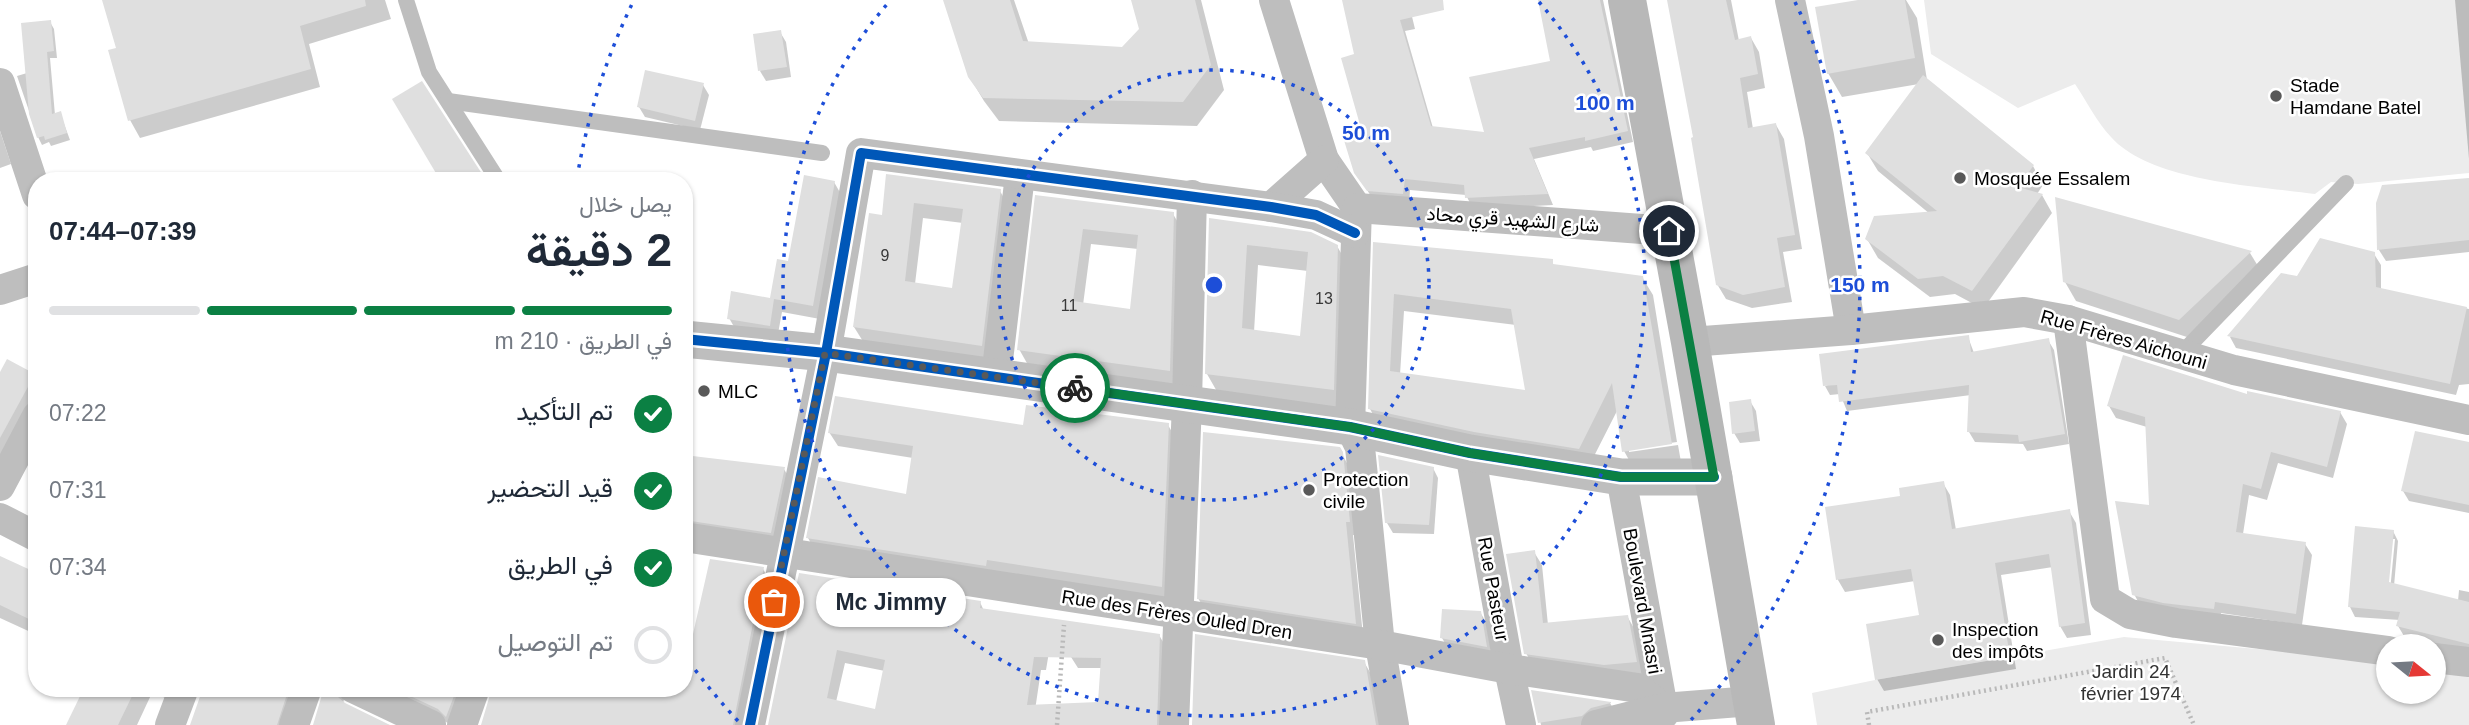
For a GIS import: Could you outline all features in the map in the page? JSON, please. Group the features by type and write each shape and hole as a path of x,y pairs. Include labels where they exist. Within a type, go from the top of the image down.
{"main road":[{"path":"1627,0 1754,713"}],"street":[{"path":"1274,0 1324,160 1356,220 1350,427 1360,447 1380,645 1394,725"},
{"path":"1790,0 1819,136 1851,330"},
{"path":"0,83 29,172"},
{"path":"750,725 825,353 860,153 1192,195 1356,220"},
{"path":"1271,207 1324,160"},
{"path":"996,377 1020,175"},
{"path":"1174,725 1192,195"},
{"name":"شارع الشهيد قري محاد","path":"1356,220 1669,231"},
{"path":"0,290 28,281"},
{"name":"Rue Frères Aichouni","path":"1690,342 1851,330 2024,312 2068,320 2234,370 2469,420"},
{"path":"2068,320 2105,599 2130,614 2176,623 2376,649"},
{"path":"693,339 825,353 1350,427 1470,453 1621,477 1714,477"},
{"path":"0,486 28,448"},
{"name":"Rue Pasteur","path":"1470,453 1508,669 1521,725"},
{"name":"Boulevard Mnasri","path":"1621,477 1664,717"},
{"path":"0,518 28,532"},
{"name":"Rue des Frères Ouled Dren","path":"693,538 1380,645 1508,669 1637,688 1664,717"},
{"path":"2446,659 2469,662"},
{"path":"170,725 181,697"},
{"path":"294,725 304,697"},
{"path":"372,697 431,725"},
{"path":"461,725 472,697"},
{"path":"1597,725 1664,717 1754,713"}],"lane":[{"path":"406,0 429,72 493,172"},
{"path":"448,101 822,153"},
{"path":"2181,354 2346,183"}],"path":[{"path":"1058,725 1066,597"},
{"path":"1869,725 1867,712 2165,658 2194,725"}],"green space":[{"name":"Stade Hamdane Batel","path":"1924,0 2469,0 2469,173 2358,184 2331,182 2315,194 2178,173 2129,152 2111,137 2075,84 2018,108 1931,54"},
{"name":"Jardin 24 février 1974","path":"2124,637 2376,661 2376,704 2446,704 2446,673 2469,677 2469,725 1817,725 1812,693"}],"building":[{"path":"102,0 365,0 366,6 300,26 311,69 128,121 108,50 116,48"},
{"path":"943,0 1010,0 1023,41 1122,47 1139,29 1131,0 1195,0 1211,65 1183,102 983,98 968,77"},
{"path":"1342,0 1443,0 1444,10 1400,20 1431,126 1484,132 1469,77 1550,61 1538,0 1600,0 1628,131 1585,141 1585,137 1529,148 1548,194 1465,198 1464,185 1405,179 1403,194 1367,191 1354,173 1343,137 1362,132 1341,58 1354,54"},
{"path":"1667,0 1726,0 1735,40 1751,36 1758,74 1740,78 1748,128 1776,123 1795,235 1777,238 1785,287 1743,295 1716,285 1691,138 1693,137"},
{"path":"1858,0 1905,0 1915,58 1827,74 1815,7"},
{"path":"51,20 54,51 47,52 52,114 61,111 67,133 45,140 44,136 37,138 29,114 21,23"},
{"path":"781,30 787,67 758,71 753,34"},
{"path":"645,70 704,83 695,121 637,107"},
{"name":"Mosquée Essalem","path":"1923,75 2034,165 2018,187 2043,194 1972,291 1943,276 1918,279 1865,239 1874,216 1937,211 1865,153"},
{"path":"422,81 481,172 435,172 392,99"},
{"path":"886,174 1001,189 982,346 853,327 869,213 882,215","holes":["914,203 963,209 952,288 905,281"]},
{"path":"804,175 835,181 813,306 774,299 770,326 727,319 731,291 770,298 777,259 788,261"},
{"path":"2469,178 2469,240 2377,250 2376,203 2382,185"},
{"path":"1035,195 1174,212 1170,371 1017,350","holes":["1083,229 1138,235 1130,309 1073,301"]},
{"path":"2055,197 2252,251 2179,320 2063,282"},
{"path":"1209,218 1311,232 1338,245 1334,390 1205,374","holes":["1247,245 1308,252 1300,336 1242,328"]},
{"path":"2320,238 2375,252 2376,287 2467,307 2450,384 2227,336 2281,273 2297,276"},
{"path":"1373,242 1553,259 1553,264 1643,276 1672,444 1622,452 1612,383 1579,449 1474,432 1368,409","holes":["1394,294 1511,309 1525,390 1390,371"]},
{"path":"1969,335 1971,352 2049,338 2065,434 2019,442 2018,435 1967,432 1969,385 1839,402 1837,385 1823,386 1819,354"},
{"path":"2123,355 2247,394 2247,391 2341,411 2327,467 2271,452 2261,489 2243,484 2236,532 2306,542 2296,614 2215,602 2214,609 2163,603 2132,595 2115,501 2149,505 2145,417 2107,406"},
{"path":"7,359 28,370 28,387 0,438 0,372"},
{"path":"835,396 1023,425 1026,405 1169,423 1162,587 987,560 986,566 806,538 818,477 906,494 913,446 828,433"},
{"path":"1751,399 1755,431 1732,434 1729,402"},
{"path":"2415,431 2469,442 2469,505 2401,491"},
{"path":"1203,432 1340,447 1343,452 1350,522 1346,522 1356,624 1197,599"},
{"path":"1378,455 1434,467 1429,525 1385,523"},
{"path":"693,456 785,467 771,533 693,521"},
{"path":"1944,481 1952,529 2070,509 2085,623 2059,627 2049,554 1995,563 2010,657 1875,680 1866,624 1919,615 1911,569 1836,580 1825,507 1900,496 1899,488"},
{"path":"2355,526 2394,530 2389,582 2469,602 2469,644 2446,638 2446,634 2428,634 2396,626 2400,612 2348,607"},
{"path":"1535,550 1543,623 1628,615 1637,662 1604,665 1524,654 1506,554"},
{"path":"0,556 28,569 28,619 0,605"},
{"path":"710,559 764,567 733,725 481,725 489,697 693,697 693,634"},
{"path":"799,573 981,601 980,608 1160,634 1157,725 768,725","holes":["837,650 885,660 875,709 827,698","1034,657 1101,658 1098,702 1027,705"]},
{"path":"1442,609 1481,611 1487,647 1440,638"},
{"path":"1195,634 1365,660 1376,725 1192,725"},
{"path":"1531,690 1611,703 1591,708 1582,716 1538,723"},
{"path":"80,697 132,697 118,725 66,725"},
{"path":"200,697 286,697 277,725 190,725"},
{"path":"321,697 338,697 390,725 313,725"},
{"path":"412,697 454,697 446,717 438,709"}],"cycle path":[{"path":"750,725 826,353 861,153 1271,207 1316,215 1355,233"},
{"path":"693,340 826,353 1350,427 1470,453 1621,477 1714,477"}],"way so far":[{"path":"774,602 825,353 1075,388"}],"place":[{"name":"Stade Hamdane Batel","path":"2276,96"},
{"name":"Mosquée Essalem","path":"1960,178"},
{"name":"MLC","path":"704,391"},
{"name":"Protection civile","path":"1309,490"},
{"name":"Mc Jimmy","path":"774,602"},
{"name":"Inspection des impôts","path":"1938,640"}],"route":[{"path":"1075,388 1350,427 1470,453 1621,477 1714,477 1669,231"}]}
